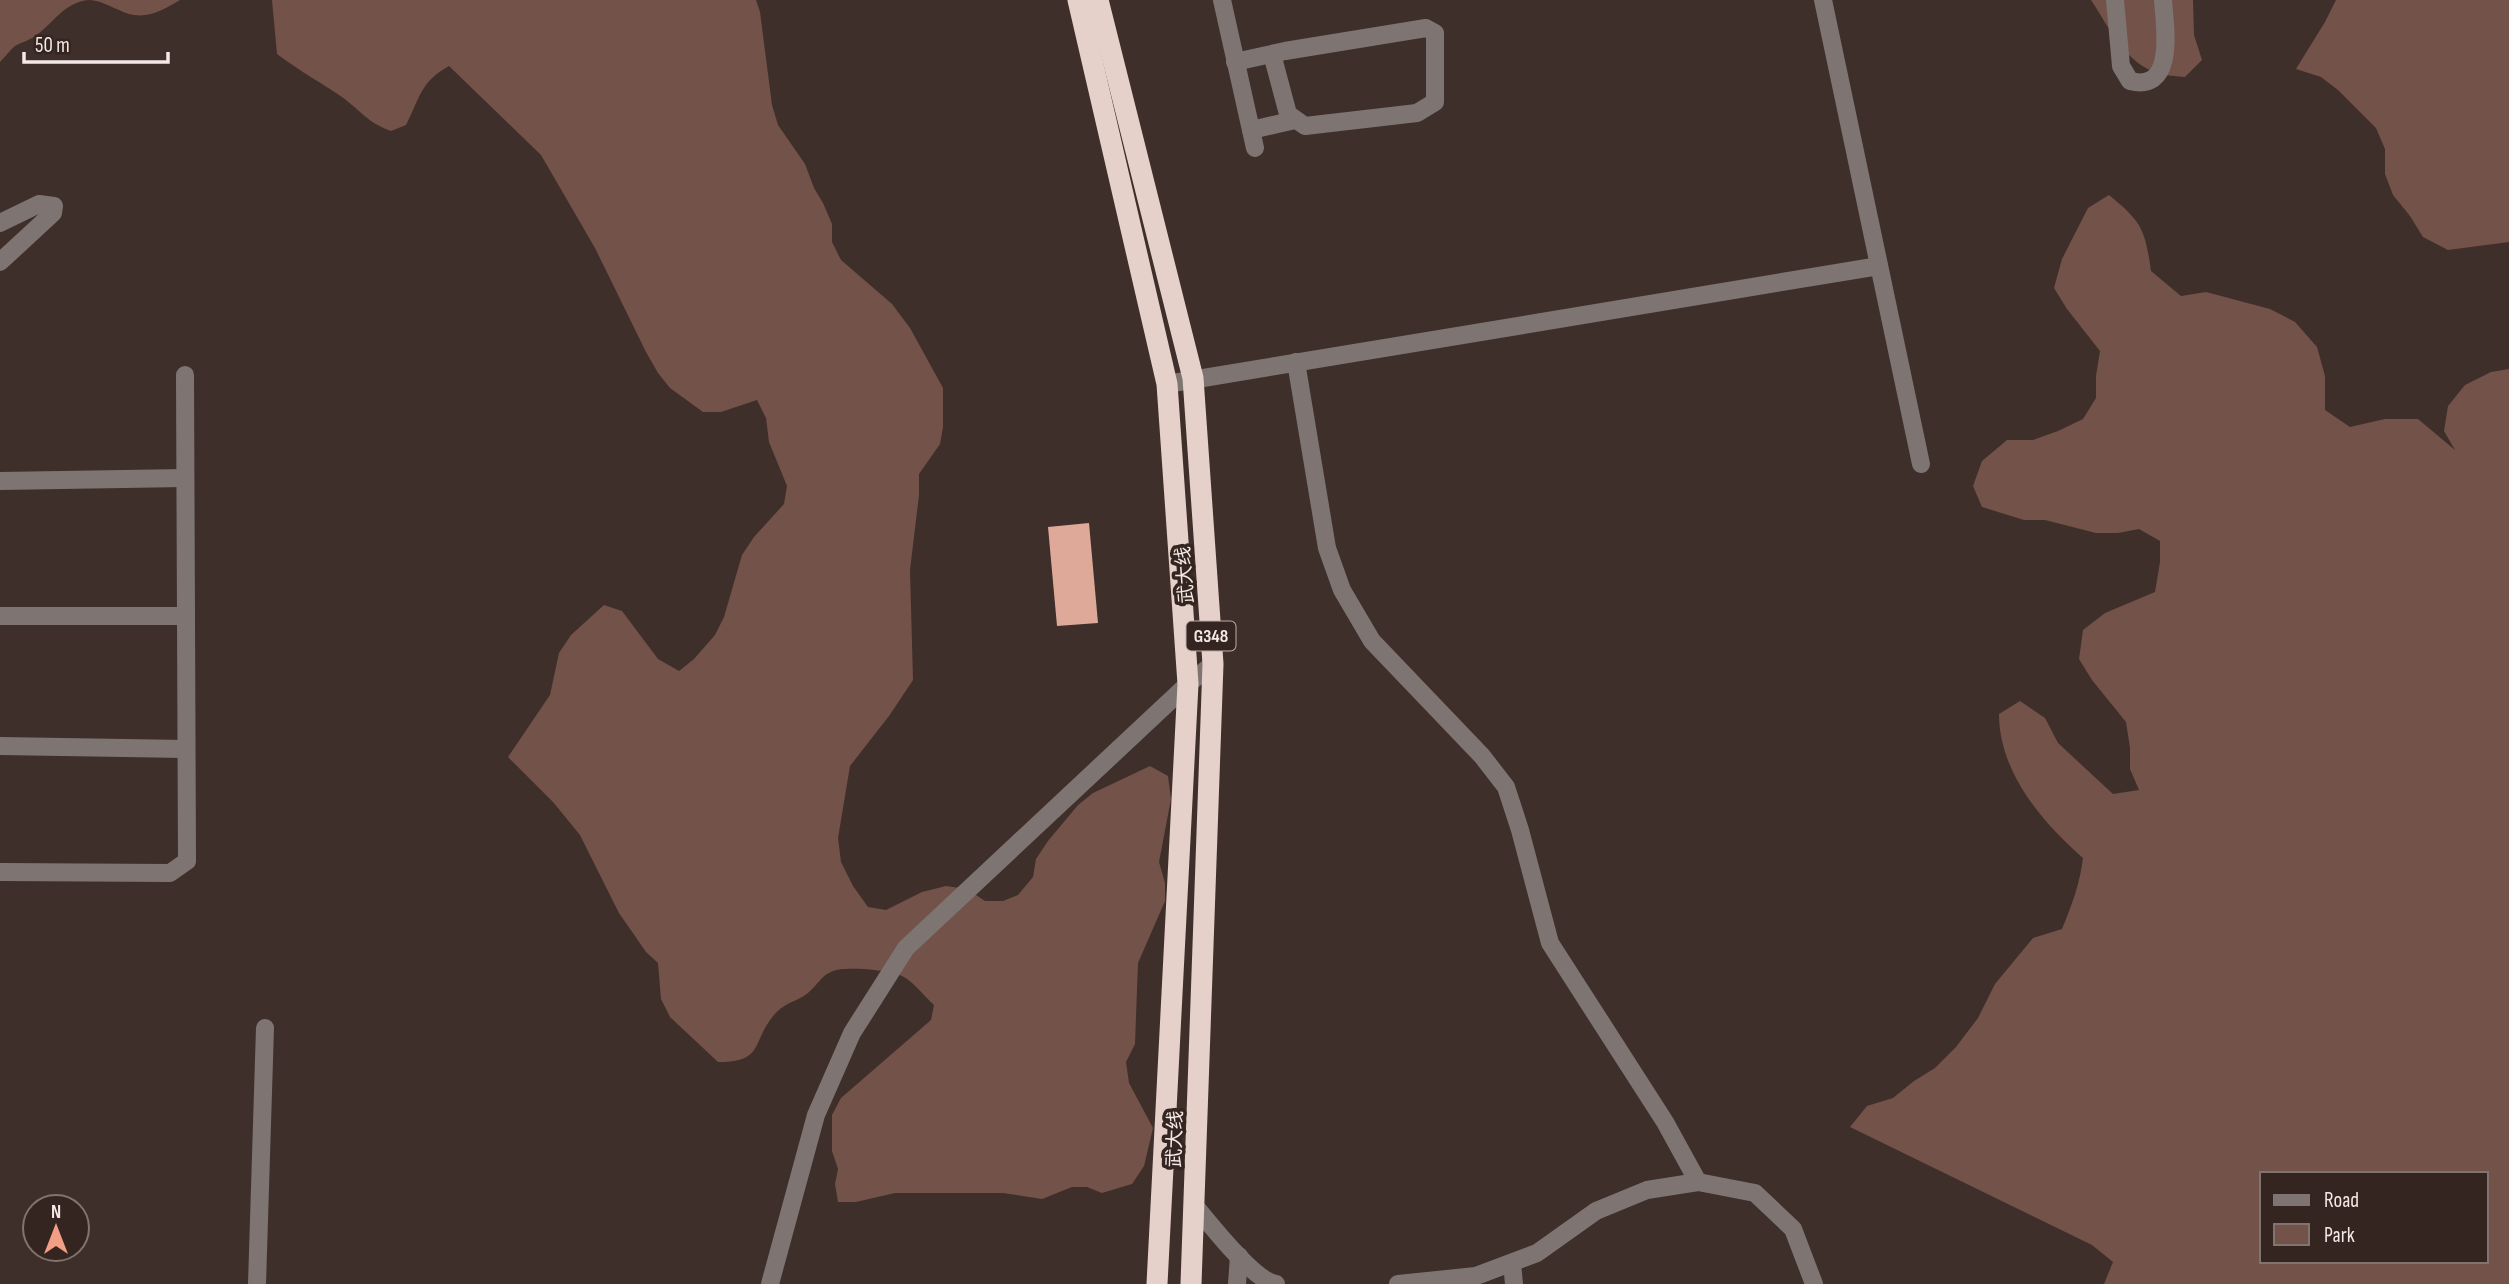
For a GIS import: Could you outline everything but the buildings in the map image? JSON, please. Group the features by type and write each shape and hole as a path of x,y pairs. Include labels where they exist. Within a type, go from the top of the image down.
{"highway":[{"name":"武大线","path":"1078,0 1167,384 1188,684 1157,1284"},
{"name":"武大线","path":"1098,0 1193,378 1213,664 1191,1284"}],"street":[{"path":"1222,0 1253,139 1295,120"},
{"path":"1823,0 1921,464"},
{"path":"2115,0 2121,66 2130,81 2141,83 2152,81 2160,72 2166,46 2163,0"},
{"path":"1236,62 1272,54 1426,28 1435,33 1435,102 1416,114 1305,126 1288,114 1272,54"},
{"path":"0,223 39,204 54,206 53,213 0,262"},
{"path":"1167,384 1879,266"},
{"path":"1296,362 1327,548 1342,590 1371,641 1482,756 1506,787 1550,943 1665,1122 1698,1182"},
{"path":"0,872 170,873 187,861 186,374"},
{"path":"0,481 186,478"},
{"path":"0,616 186,616"},
{"path":"770,1284 816,1115 852,1034 906,948 1188,684 1213,664"},
{"path":"0,746 186,749"},
{"path":"257,1284 265,1028"},
{"path":"1398,1284 1476,1276 1537,1253 1597,1211 1647,1190 1698,1182 1755,1193 1793,1229 1814,1284"},
{"path":"1195,1206 1239,1256 1269,1283 1276,1284"},
{"path":"1237,1284 1239,1256"},
{"path":"1512,1263 1514,1284"}],"green space":[{"path":"0,0 88,0 72,5 35,36 15,46 0,62"},
{"path":"88,0 180,0 158,12 135,15"},
{"path":"272,0 756,0 760,12 772,105 778,125 805,164 823,203 832,224 832,242 841,260 892,304 910,328 943,388 940,444 919,474 910,570 913,680 850,766 838,838 841,862 868,907 886,910 922,892 946,886 967,889 985,901 1003,901 1018,895 1033,877 1036,859 1048,841 1078,805 1093,793 1150,766 1168,776 1171,799 1159,862 1165,883 1165,901 1138,963 1135,1044 1126,1062 1129,1083 1153,1128 1144,1166 1132,1184 1102,1193 1087,1187 1072,1187 1042,1199 1003,1193 895,1193 856,1202 838,1202 835,1184 838,1169 832,1151 832,1115 841,1098 931,1020 934,1005 911,982 897,974 857,969 829,973 805,995 774,1015 750,1054 733,1061 718,1062 670,1017 661,999 658,963 646,952 619,913 580,835 553,802 508,757 550,695 559,653 571,635 604,605 622,611 658,659 679,671 694,659 715,635 724,617 742,555 754,537 784,504 787,486 769,442 766,418 757,400 721,412 703,412 670,388 646,352 595,248 541,155 449,66 426,85 406,125 391,131 370,120 342,97 277,54"},
{"path":"2091,0 2193,0 2194,35 2202,60 2185,77 2164,75 2146,68 2118,42"},
{"path":"2336,0 2509,0 2509,242 2448,250 2423,237 2393,195 2385,174 2385,149 2376,128 2321,77 2296,69"},
{"path":"2109,195 2129,212 2140,227 2147,245 2151,271 2181,296 2206,292 2270,309 2295,322 2317,347 2325,376 2325,410 2350,427 2385,419 2418,419 2455,450 2444,431 2448,406 2465,385 2491,372 2509,369 2509,1284 2104,1284 2113,1262 2092,1245 1850,1127 1867,1106 1893,1098 1935,1068 1956,1047 1978,1018 1995,984 2033,938 2062,929 2072,903 2083,858 2038,812 2015,776 2006,756 1999,714 2020,701 2045,718 2058,743 2113,794 2139,790 2130,769 2126,722 2092,680 2079,659 2083,630 2105,613 2155,592 2160,541 2139,529 2096,533 2045,520 2024,520 1982,507 1973,486 1982,461 2007,440 2033,440 2058,431 2083,419 2096,398 2100,351 2054,288 2062,259 2088,208"}]}
